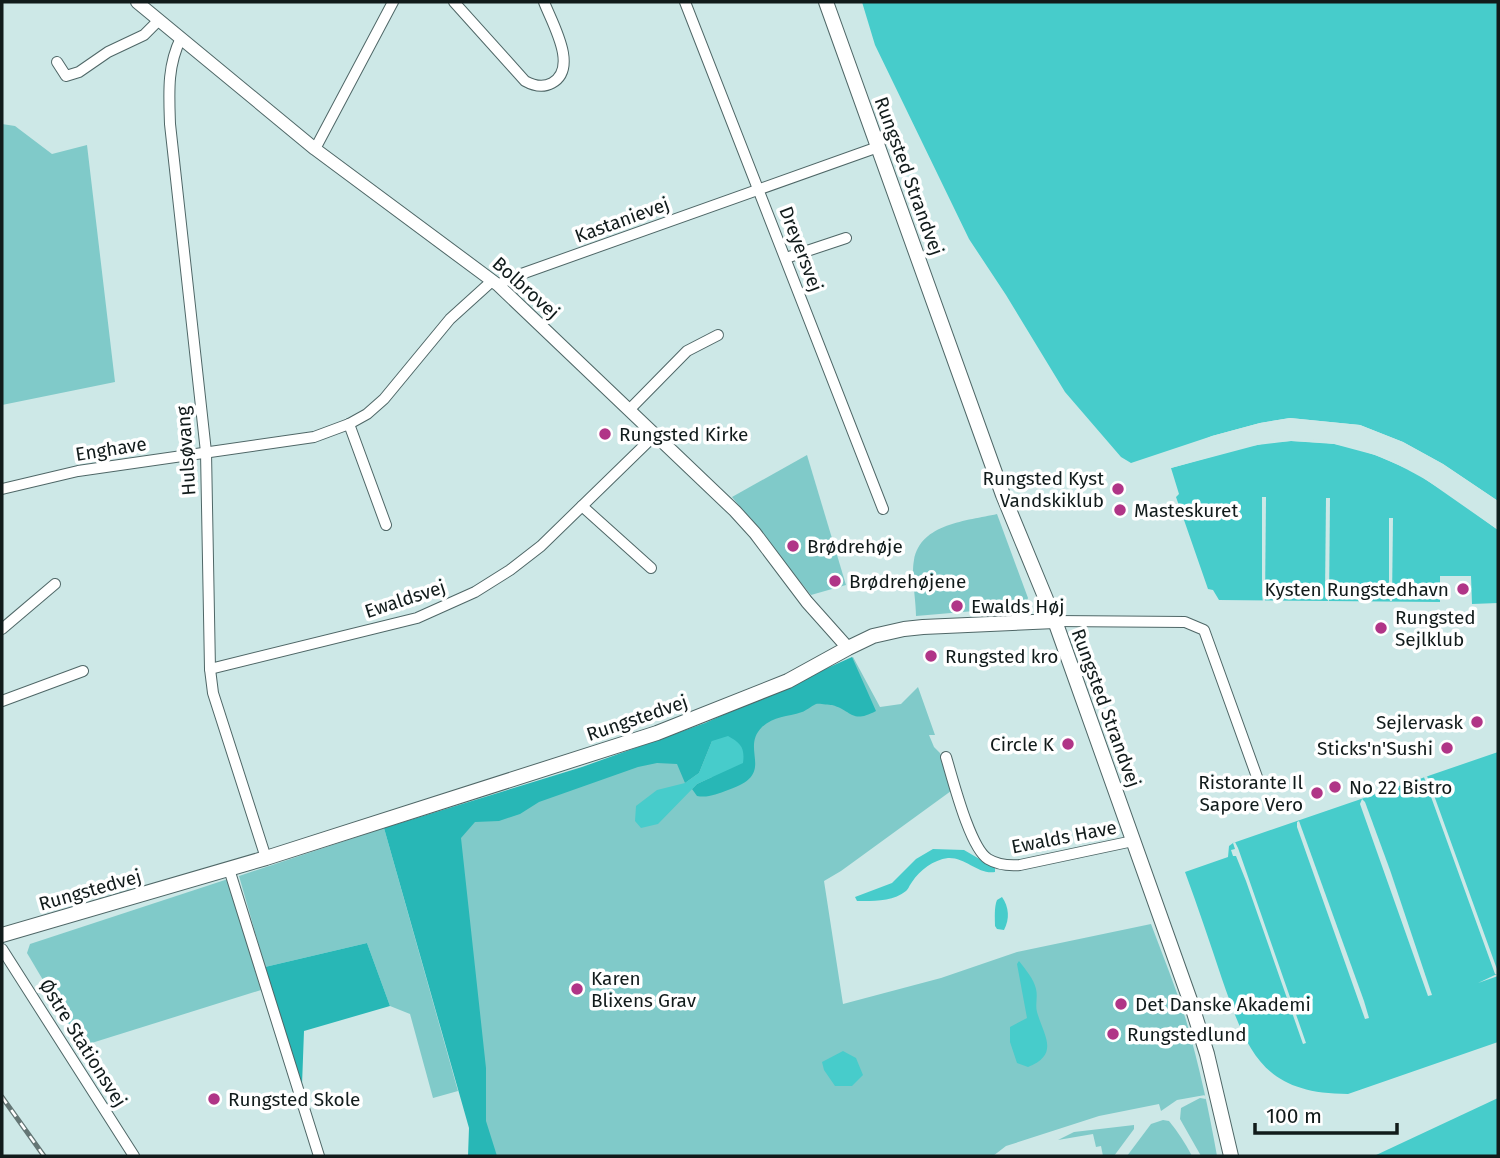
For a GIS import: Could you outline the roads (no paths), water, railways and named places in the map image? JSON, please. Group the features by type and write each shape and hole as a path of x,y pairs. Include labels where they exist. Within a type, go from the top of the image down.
{"main road":[{"name":"Rungsted Strandvej","path":"826,2 1003,495 1055,621 1133,841 1207,1054 1231,1156"},
{"name":"Rungstedvej","path":"2,934 267,858 657,733 788,681 873,636 904,629 1055,621"}],"street":[{"name":"Bolbrovej","path":"137,2 315,149 495,283 742,518 807,602 848,648"},
{"path":"315,149 393,2"},
{"path":"454,2 525,81 539,86 547,85 559,77 565,63 544,2"},
{"name":"Dreyersvej","path":"685,2 883,509"},
{"path":"57,62 66,76 79,72 108,52 144,35 159,20"},
{"name":"Hulsøvang","path":"181,38 173,55 168,81 170,124 206,452 213,693 267,858"},
{"name":"Kastanievej","path":"495,283 878,147"},
{"path":"786,258 846,238"},
{"name":"Enghave","path":"2,489 78,471 314,437 349,424 367,414 384,399 450,319 495,283"},
{"path":"629,410 687,351 718,335"},
{"path":"349,424 386,525"},
{"name":"Ewaldsvej","path":"211,669 417,618 475,592 510,570 541,545 655,435"},
{"path":"582,506 651,568"},
{"path":"2,629 55,584"},
{"path":"1055,621 1185,622 1204,630 1258,777"},
{"path":"2,701 83,671"},
{"name":"Ewalds Have","path":"946,757 974,844 985,858 1004,866 1020,865 1133,841"},
{"path":"229,869 319,1156"},
{"name":"Østre Stationsvej","path":"2,949 134,1156"}],"railway":[{"path":"2,1097 44,1156"}],"place":[{"name":"Rungsted Kirke","path":"605,434"},
{"name":"Rungsted Kyst Vandskiklub","path":"1118,489"},
{"name":"Masteskuret","path":"1120,510"},
{"name":"Brødrehøje","path":"793,546"},
{"name":"Brødrehøjene","path":"835,581"},
{"name":"Kysten Rungstedhavn","path":"1463,589"},
{"name":"Ewalds Høj","path":"957,606"},
{"name":"Rungsted Sejlklub","path":"1381,628"},
{"name":"Rungsted kro","path":"931,656"},
{"name":"Sejlervask","path":"1477,722"},
{"name":"Circle K","path":"1068,744"},
{"name":"Sticks'n'Sushi","path":"1447,748"},
{"name":"No 22 Bistro","path":"1335,787"},
{"name":"Ristorante Il Sapore Vero","path":"1317,793"},
{"name":"Karen Blixens Grav","path":"577,989"},
{"name":"Det Danske Akademi","path":"1121,1004"},
{"name":"Rungstedlund","path":"1113,1034"},
{"name":"Rungsted Skole","path":"214,1099"}]}
